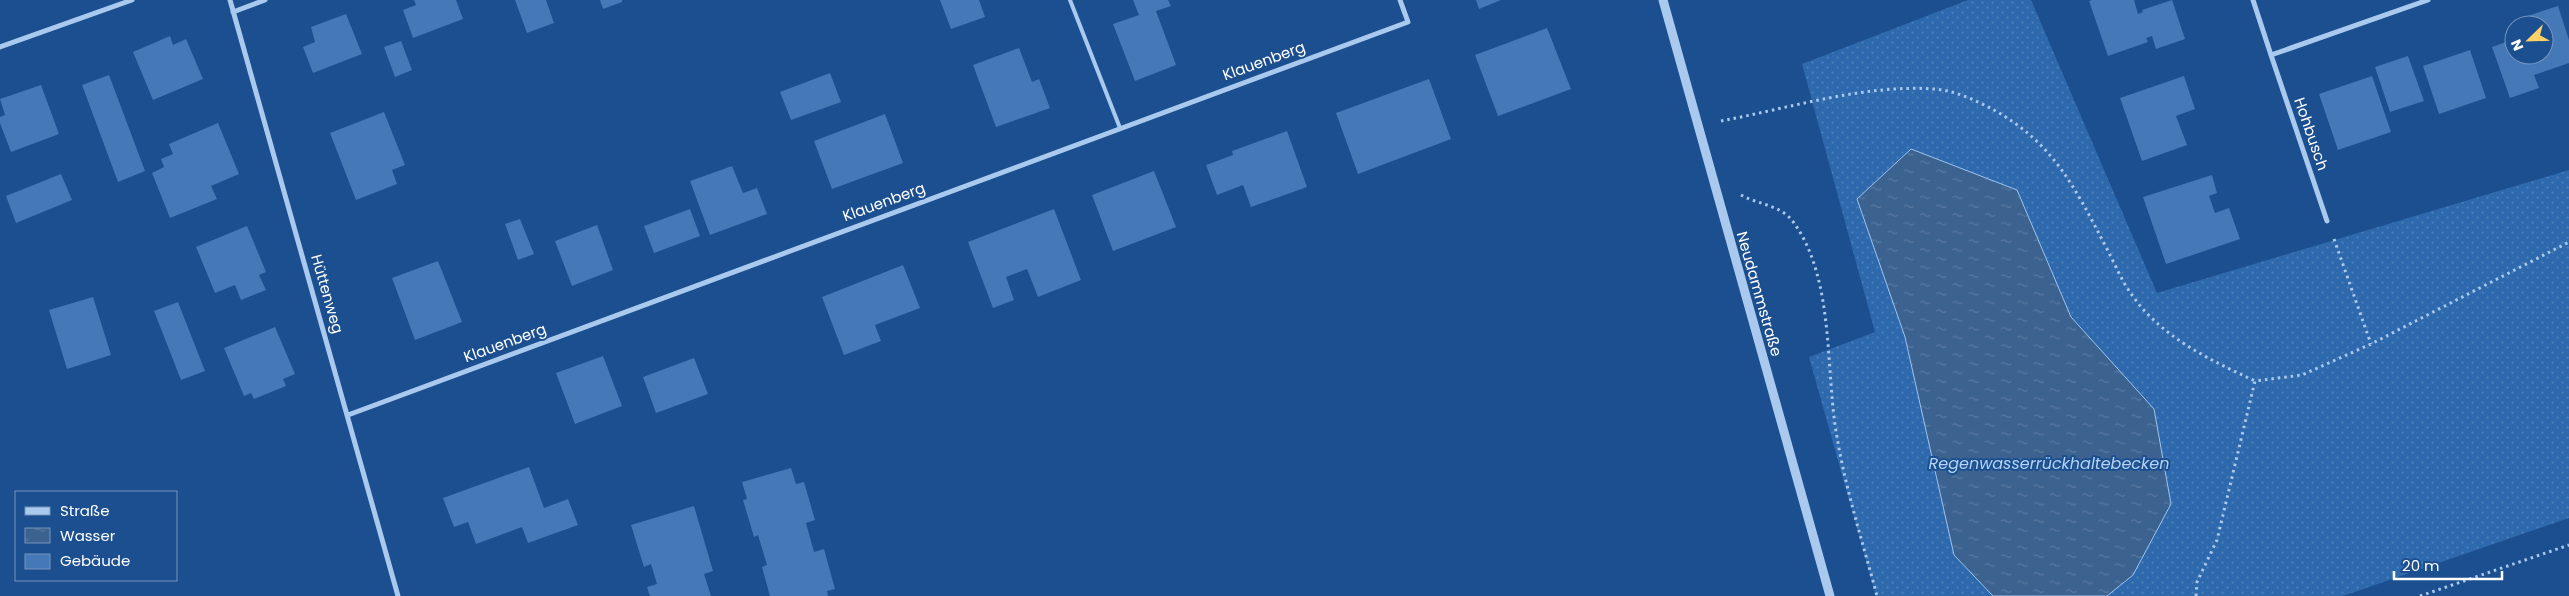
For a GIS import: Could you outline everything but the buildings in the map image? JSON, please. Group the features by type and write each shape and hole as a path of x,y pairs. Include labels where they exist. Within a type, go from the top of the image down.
{"street":[{"path":"0,48 132,0"},
{"name":"Hüttenweg","path":"230,0 398,596"},
{"path":"233,12 265,0"},
{"name":"Klauenberg","path":"348,415 1408,22 1400,0"},
{"name":"Neudammstraße","path":"1663,0 1696,126 1830,596"},
{"name":"Hohbusch","path":"2253,0 2328,221"},
{"path":"2271,55 2428,0"}],"lane":[{"path":"1070,0 1120,128"}],"path":[{"path":"1696,126 1884,88 1936,89 1980,102 2008,118 2034,138 2057,161 2081,199 2131,295 2154,320 2203,356 2255,381 2302,375 2371,344 2569,242"},
{"path":"1752,201 1775,207 1794,221 1807,246 1819,282 1826,324 1839,449 1877,596"},
{"path":"2328,221 2371,344"},
{"path":"2196,596 2197,582 2217,540 2255,381"},
{"path":"2420,596 2569,545"}],"shaded area":[{"path":"1968,0 2031,0 2157,293 2569,170 2569,518 2343,596 1876,596 1809,357 1875,332 1802,64"}],"water":[{"name":"Regenwasserrückhaltebecken","path":"1911,149 2017,190 2071,317 2154,409 2171,504 2133,575 2107,596 1993,596 1954,555 1905,337 1857,199"}]}
